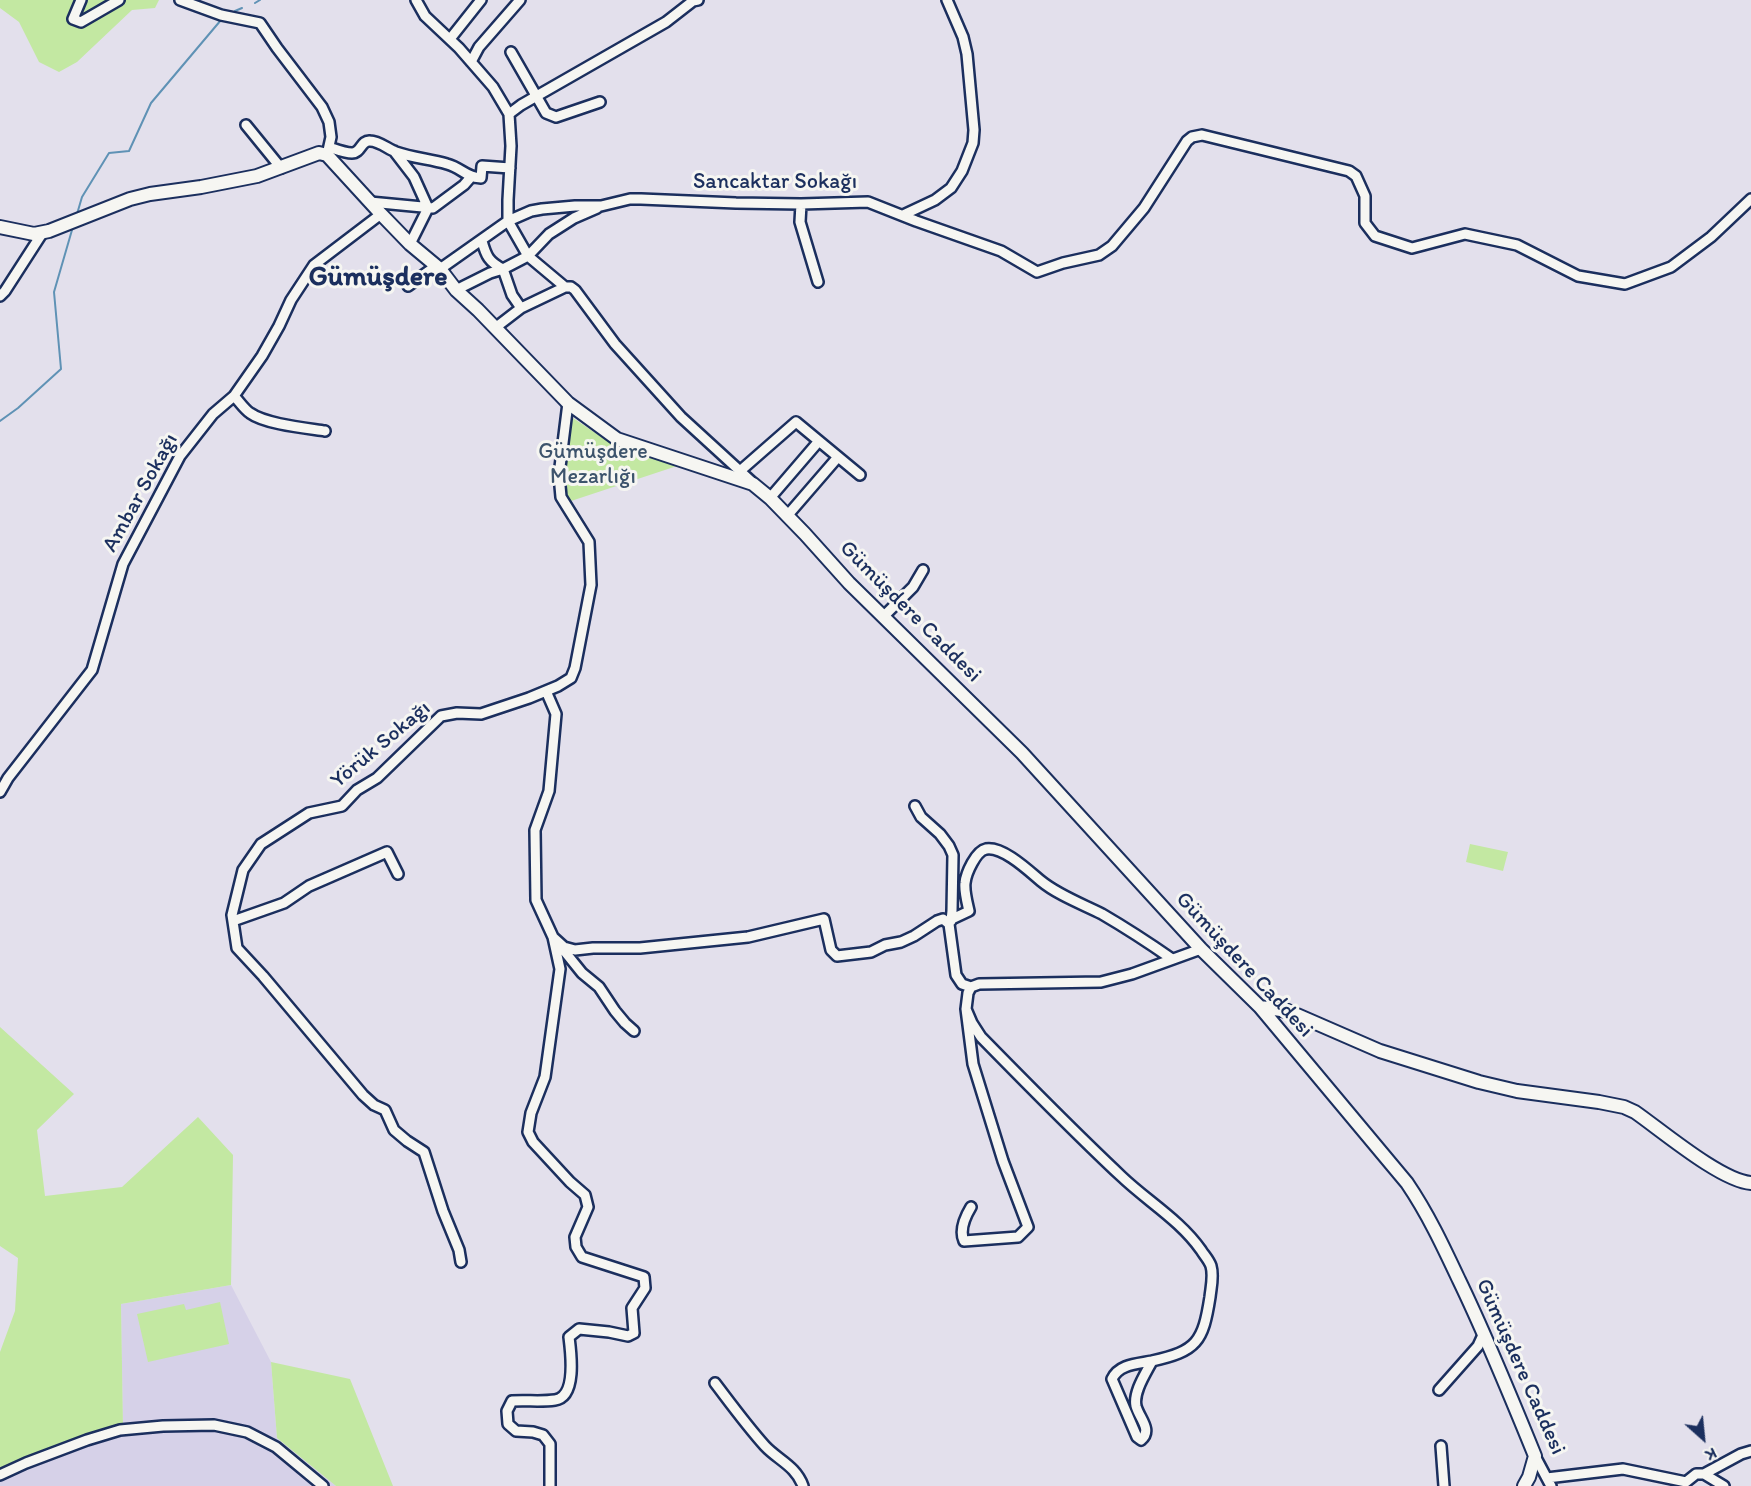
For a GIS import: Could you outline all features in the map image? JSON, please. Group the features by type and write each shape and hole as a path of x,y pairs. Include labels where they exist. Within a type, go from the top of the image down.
{"street":[{"path":"81,0 73,20 81,22 119,0"},
{"path":"180,0 221,15 260,23 322,107 329,122 331,137 328,151"},
{"path":"416,0 424,16 450,39 493,87 510,114 508,221 528,256 565,287"},
{"path":"450,39 481,0"},
{"path":"471,62 479,47 520,0"},
{"path":"510,114 536,96 666,22 698,0"},
{"path":"903,215 935,200 951,188 962,171 973,143 974,130 967,54 963,37 946,0"},
{"path":"511,52 546,113 556,117 600,102"},
{"path":"246,125 281,168"},
{"name":"Sancaktar Sokağı","path":"408,286 482,241 508,221 542,209 601,206 630,199 801,204 868,202 1001,251 1037,272 1063,263 1099,255 1112,246 1144,208 1187,141 1192,137 1202,135 1349,171 1356,176 1365,196 1365,223 1375,236 1412,248 1465,234 1517,245 1578,276 1625,284 1671,267 1711,237 1751,199"},
{"path":"0,227 33,234 43,232 74,223 130,199 257,176 319,153 328,151 351,153 370,141 421,159 458,167 471,177 481,178 482,166 510,168"},
{"name":"Gümüşdere Caddesi","path":"328,151 381,214 410,244 438,268 456,290 568,403 617,440 753,484 770,498 849,583 1022,753 1201,949 1260,1007 1407,1183 1423,1207 1484,1333 1535,1456 1549,1482"},
{"path":"394,151 414,177 428,208"},
{"path":"370,202 434,208 471,177"},
{"path":"801,204 800,222 818,282"},
{"path":"456,290 528,256 549,234 574,218 601,206"},
{"path":"410,244 428,208"},
{"name":"Ambar Sokağı","path":"0,792 8,778 92,670 123,564 180,456 213,414 234,396 261,356 291,300 314,265 381,214"},
{"path":"0,296 43,232"},
{"path":"482,241 492,264 503,269 512,295 521,308"},
{"path":"495,328 521,308 565,287 571,287 615,344 681,417 753,484"},
{"path":"234,396 249,413 256,417 325,431"},
{"name":"Yörük Sokağı","path":"461,1262 459,1250 424,1152 394,1130 385,1110 374,1105 363,1095 237,948 232,915 243,870 261,844 309,813 342,806 357,790 377,778 441,716 457,713 481,714 546,691 571,678 575,668 591,585 589,542 561,497 559,475 568,403"},
{"path":"740,471 796,422 860,475"},
{"path":"770,498 819,441"},
{"path":"787,516 838,458"},
{"path":"884,616 913,587 923,570"},
{"path":"546,691 556,714 549,791 535,830 536,900 553,937 560,969 545,1077 531,1113 528,1132 533,1142 585,1195 588,1207 575,1237 576,1247 582,1257 644,1277 645,1288 632,1308 634,1333 628,1336 579,1329 569,1336 571,1358 569,1389 566,1396 557,1400 512,1401 507,1411 508,1424 516,1431 543,1435 550,1444 550,1486"},
{"path":"915,806 921,817 940,834 953,855 950,921 956,975 962,984 971,987"},
{"path":"553,937 564,947 575,950 640,948 748,937 824,919 831,950 837,956 871,952 885,945 901,942 937,921 943,919 950,921 969,910 965,883 970,868 978,853 984,849 991,849 1001,852 1026,867 1042,882 1057,891 1129,929 1172,959"},
{"path":"233,921 284,903 309,886 387,852 398,874"},
{"path":"553,937 582,973 599,987 615,1011 634,1031"},
{"path":"971,1207 966,1215 961,1235 964,1241 1018,1237 1028,1227 1003,1161 973,1064 966,1009 971,987 978,984 1101,982 1132,974 1201,949"},
{"path":"1260,1007 1288,1011 1380,1051 1479,1082 1517,1091 1624,1107 1635,1112 1714,1167 1733,1178 1751,1183"},
{"path":"966,1009 972,1023 989,1045 1061,1119 1122,1177 1186,1230 1210,1265 1211,1285 1206,1322 1201,1336 1182,1352 1123,1367 1115,1373 1112,1379 1137,1437 1142,1440 1147,1431 1136,1404 1152,1361"},
{"path":"1438,1390 1478,1346 1484,1333"},
{"path":"715,1383 767,1448 789,1465 803,1486"},
{"path":"0,1475 46,1455 120,1430 214,1425 247,1432 276,1447 323,1486"},
{"path":"1441,1446 1444,1486"},
{"path":"1549,1482 1623,1469 1686,1484 1696,1474 1704,1474 1751,1451"},
{"path":"1524,1486 1535,1456"},
{"path":"1704,1474 1724,1486"}],"shaded area":[{"path":"231,1285 271,1362 277,1438 336,1486 0,1486 0,1475 123,1427 121,1304"}],"green space":[{"path":"0,0 159,0 155,8 132,10 77,62 59,72 39,62 19,22 0,8"},
{"name":"Gümüşdere Mezarlığı","path":"573,418 615,446 677,466 568,502 565,460"},
{"path":"1470,844 1508,852 1503,871 1466,862"},
{"path":"0,1027 74,1094 37,1130 45,1196 122,1187 198,1117 233,1155 231,1285 121,1304 123,1427 0,1475 0,1352 15,1311 18,1258 0,1246"},
{"path":"220,1302 229,1344 148,1362 137,1314 184,1304 186,1310"},
{"path":"271,1362 350,1379 393,1486 336,1486 277,1438"}],"waterway":[{"path":"255,3 260,0"},
{"path":"235,11 242,8"},
{"path":"77,214 82,197 109,153 129,151 151,103 221,20"},
{"path":"0,421 61,369 54,292 72,230"}],"district":[{"name":"Gümüşdere","path":"378,278"}]}
